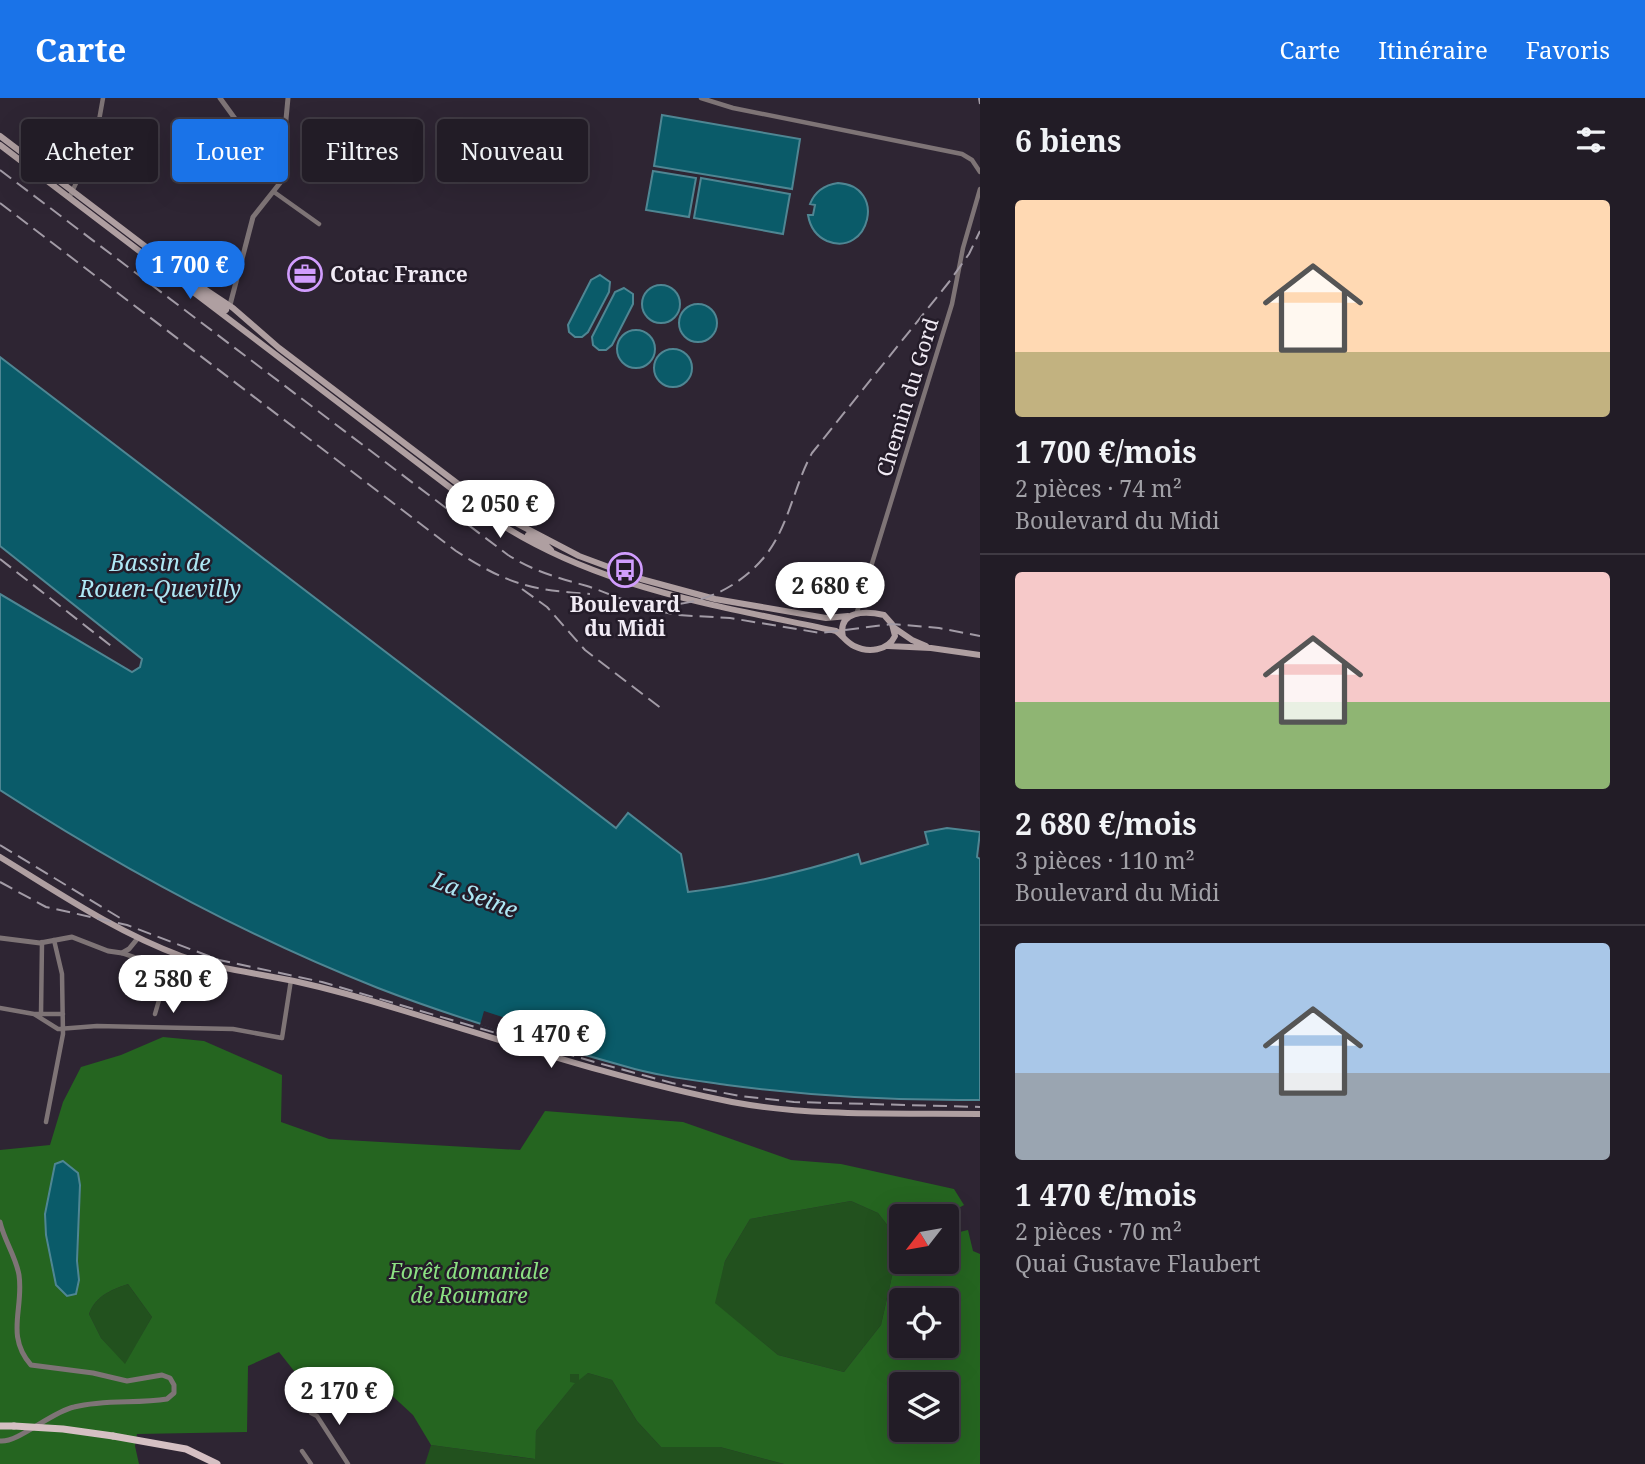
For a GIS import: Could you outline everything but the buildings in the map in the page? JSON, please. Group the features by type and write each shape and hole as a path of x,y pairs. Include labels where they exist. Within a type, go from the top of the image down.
{"main road":[{"path":"0,136 167,272 279,348 470,493 546,542 555,554"},
{"path":"0,145 180,272 487,516 555,554 612,578 666,595 836,631 850,645 865,649 888,646 931,648 980,655"},
{"path":"487,516 614,570 693,594 826,618 850,616 857,612 884,615 895,635 888,646"},
{"path":"843,637 842,630 850,616"},
{"path":"892,626 912,640 931,648"},
{"path":"0,857 138,938 220,968 291,980 621,1077 733,1102 806,1110 980,1114"},
{"path":"0,1426 63,1429 113,1436 186,1449 217,1464"}],"street":[{"path":"71,194 96,136 103,98"},
{"path":"220,98 235,119"},
{"path":"285,119 288,98"},
{"path":"701,98 733,108 962,154 972,160 980,172"},
{"path":"228,311 251,222 279,182"},
{"name":"Chemin du Gord","path":"857,612 949,314 963,248 980,190"},
{"path":"273,193 319,224"},
{"path":"0,938 42,943 54,939 79,938 108,951 122,953 168,969 155,1014"},
{"path":"122,953 138,938"},
{"path":"46,1122 63,1029 62,974 54,939"},
{"path":"41,1014 42,943"},
{"path":"34,1014 58,1029 97,1026 233,1029 282,1038 291,980"},
{"path":"0,1008 34,1014 63,1014"},
{"path":"0,1223 19,1274 17,1339 21,1354 31,1365 53,1370 93,1373 127,1381 162,1375 170,1378 174,1385 174,1393 167,1399 109,1401 71,1407 40,1422 14,1440 0,1441"},
{"path":"311,1413 317,1416 348,1464"},
{"path":"302,1451 311,1464"}],"green space":[{"name":"Forêt domaniale de Roumare","path":"163,1037 204,1041 282,1075 281,1122 329,1139 520,1150 545,1111 683,1122 791,1160 841,1164 954,1189 964,1205 959,1208 959,1204 889,1204 889,1227 878,1213 851,1201 750,1219 725,1261 715,1303 778,1355 844,1372 881,1325 889,1290 889,1358 959,1358 959,1288 889,1288 893,1274 959,1274 959,1232 968,1230 973,1251 980,1254 980,1464 784,1464 720,1447 661,1447 637,1421 612,1380 588,1373 579,1380 579,1374 570,1374 570,1382 575,1383 536,1431 535,1459 431,1445 413,1415 373,1378 310,1391 279,1352 248,1366 247,1432 137,1434 135,1446 139,1464 0,1464 0,1150 50,1145 63,1102 81,1067 121,1055","holes":["55,1164 80,1185 79,1280 56,1285 46,1235 45,1214","128,1284 152,1317 125,1364 101,1338 89,1314 104,1294"]},
{"path":"851,1201 878,1213 889,1227 889,1274 893,1274 881,1325 844,1372 778,1355 714,1303 725,1261 750,1219"},
{"path":"128,1284 152,1317 125,1365 101,1338 89,1314 104,1294"},
{"path":"588,1373 612,1380 637,1421 661,1447 720,1447 784,1464 425,1464 431,1445 534,1459 536,1431 574,1384 570,1383 570,1374 579,1374 579,1379"}],"water":[{"path":"662,115 800,139 792,189 654,166"},
{"path":"653,171 696,178 689,217 646,210"},
{"path":"701,178 790,194 783,234 694,218"},
{"path":"838,183 854,187 863,196 868,207 867,220 862,231 853,240 842,244 820,237 812,227 808,215 813,215 815,205 810,204 817,192 828,185"},
{"path":"600,275 610,282 609,292 588,332 582,337 575,337 569,332 568,325 591,280"},
{"path":"661,285 674,291 680,304 674,317 661,323 648,317 642,304 648,291"},
{"path":"624,288 633,294 633,304 612,345 606,350 599,350 593,345 592,337 615,292"},
{"path":"698,304 711,310 717,323 711,336 698,342 685,336 679,323 685,310"},
{"path":"636,330 649,336 655,349 649,362 636,368 623,362 617,349 623,336"},
{"path":"673,349 686,355 692,368 686,381 673,387 660,381 654,368 660,355"},
{"path":"0,357 616,828 628,813 681,854 688,892 774,877 858,854 861,864 928,844 925,832 947,828 980,832 977,857 980,859 980,1100 822,1095 662,1075 469,1020 329,968 232,923 137,873 0,790 0,594 132,672 140,667 142,659 0,546"},
{"path":"63,1161 78,1173 80,1185 77,1261 79,1280 76,1294 67,1296 56,1285 46,1235 45,1214 55,1164"}],"pier":[{"path":"484,1011 536,1028 531,1041 480,1025"}],"railway":[{"path":"979,98 980,104"},
{"path":"0,170 508,555 546,574 632,602 651,605 688,603 706,598 739,581 766,555 786,518 812,453 949,282 969,254 980,231"},
{"path":"0,203 456,551 490,571 520,583 551,590 590,594"},
{"path":"0,559 115,649"},
{"path":"522,589 547,607 585,650 662,709"},
{"path":"658,611 677,615 730,618 821,633 892,624 939,628 980,636"},
{"path":"0,845 120,918"},
{"path":"0,882 46,907 127,925 219,960 322,982 672,1083 740,1096 794,1102 980,1107"}],"place":[{"name":"Cotac France","path":"305,274"},
{"name":"Boulevard du Midi","path":"625,570"}],"water label":[{"name":"Bassin de Rouen-Quevilly","path":"160,575"},
{"name":"La Seine","path":"475,894"}]}
